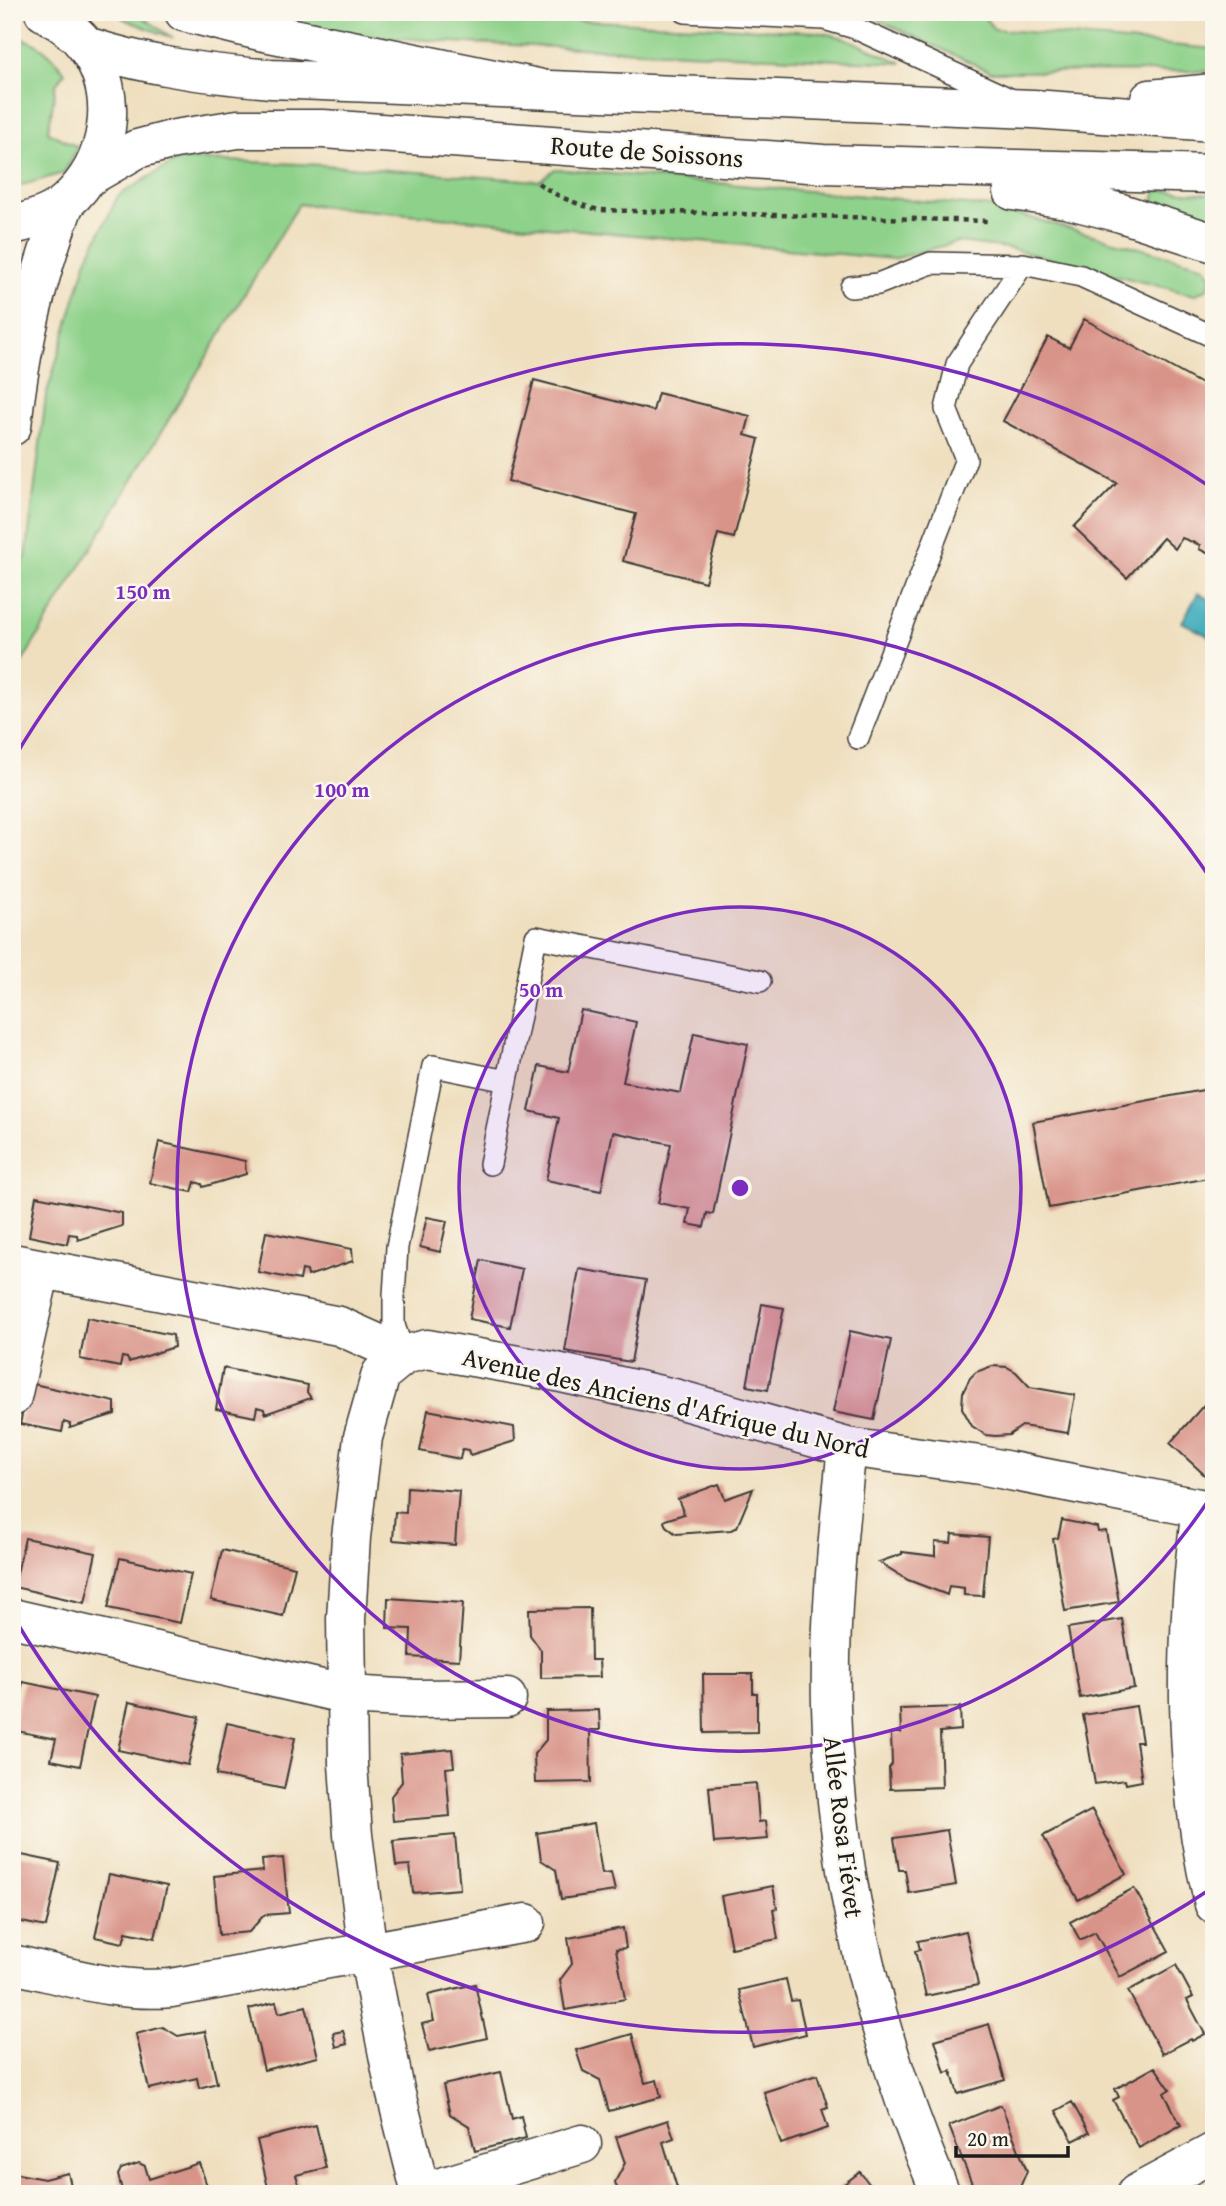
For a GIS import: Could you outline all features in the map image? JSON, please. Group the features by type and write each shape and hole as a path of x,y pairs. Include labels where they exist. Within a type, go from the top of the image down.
{"main road":[{"path":"12,225 34,221 65,203 90,176 104,144 108,110 103,77 86,46 66,25 44,12"},
{"path":"184,12 538,88"},
{"path":"86,46 128,60 200,73 271,79 1033,109 1214,122"},
{"path":"1033,109 1214,93"},
{"name":"Route de Soissons","path":"90,176 137,149 174,139 238,129 323,129 823,164 1214,174"},
{"path":"823,164 1066,199 1121,213 1214,243"},
{"path":"12,426 16,386 31,308 48,247 65,203"},
{"path":"12,1397 27,1266 339,1326 404,1355 381,1374 373,1393 363,1437 351,1537 347,1605 348,1764 353,1835 368,1953 395,2090 420,2194 582,2144"},
{"name":"Avenue des Anciens d'Afrique du Nord","path":"404,1355 427,1349 552,1371 674,1398 847,1447 992,1467 1207,1509"},
{"name":"Allée Rosa Fiévet","path":"847,1447 836,1547 831,1653 833,1761 841,1842 852,1906 880,2027 900,2090 941,2194"},
{"path":"1207,1509 1191,1599 1189,1720 1196,1822 1214,1904"},
{"path":"12,1618 348,1695 417,1699 507,1698"},
{"path":"12,1964 125,1989 148,1990 526,1923"},
{"path":"1136,2194 1214,2152"}],"lane":[{"path":"685,12 824,19 855,28 1033,109"},
{"path":"852,287 878,284 930,263 1023,265 1081,276 1214,337"},
{"path":"858,738 966,459 946,409 957,364 1023,265"},
{"path":"490,1164 536,937 760,981"},
{"path":"404,1355 394,1325 397,1247 433,1066 507,1080"}],"path":[{"path":"530,177 552,193 576,204 600,210 989,221"}],"green space":[{"path":"114,12 135,12 173,38 126,20"},
{"path":"255,12 407,12 818,32 845,38 902,63 467,43 334,33"},
{"path":"861,12 980,12 994,29 1214,49 1214,71 991,72"},
{"path":"12,36 42,48 65,72 56,85 48,132 78,147 64,173 12,188"},
{"path":"179,159 322,165 539,181 555,169 991,207 1205,266 1210,275 1208,288 1194,295 1007,248 958,242 893,259 299,204 12,679 12,581 26,557 46,396 87,259 118,196"},
{"path":"1156,190 1214,194 1214,225 1153,202"}],"water":[{"path":"1198,593 1214,602 1214,639 1182,622"}],"building":[{"path":"1084,319 1214,391 1214,552 1210,550 1209,554 1199,549 1200,545 1182,538 1175,549 1163,538 1127,578 1074,527 1117,483 1003,421 1048,337 1069,348"},
{"path":"534,380 653,411 658,393 750,416 745,435 759,439 734,538 718,534 705,582 623,561 636,514 508,481"},
{"path":"581,1010 636,1022 623,1082 681,1093 694,1033 748,1044 713,1214 707,1213 704,1227 687,1224 690,1209 658,1203 671,1144 613,1132 601,1191 546,1180 559,1118 529,1111 539,1066 568,1072"},
{"path":"1214,1088 1214,1177 1049,1208 1033,1122"},
{"path":"159,1142 245,1161 246,1174 203,1187 195,1182 192,1192 150,1183"},
{"path":"36,1196 122,1213 122,1226 78,1240 77,1235 69,1234 67,1244 29,1236"},
{"path":"427,1217 447,1221 440,1252 420,1247"},
{"path":"266,1232 352,1249 353,1261 308,1276 307,1271 302,1270 300,1280 258,1272"},
{"path":"481,1260 522,1269 510,1327 469,1319"},
{"path":"579,1269 646,1280 631,1362 565,1351"},
{"path":"762,1304 784,1308 768,1390 747,1386"},
{"path":"87,1318 173,1335 174,1347 129,1362 122,1357 120,1367 80,1359"},
{"path":"850,1331 891,1340 874,1420 833,1412"},
{"path":"992,1366 1007,1367 1016,1372 1030,1387 1075,1395 1068,1433 1022,1426 1009,1435 995,1436 986,1435 972,1426 962,1408 963,1392 976,1372"},
{"path":"223,1368 308,1385 307,1392 311,1398 265,1414 264,1409 257,1407 255,1417 216,1409"},
{"path":"29,1383 115,1402 115,1414 70,1428 70,1424 64,1422 62,1432 20,1424"},
{"path":"1211,1397 1214,1400 1214,1480 1208,1478 1170,1443"},
{"path":"428,1410 514,1427 515,1441 470,1455 468,1450 462,1449 460,1459 420,1451"},
{"path":"719,1484 725,1499 753,1489 737,1527 731,1530 676,1534 666,1526 665,1520 684,1514 678,1499"},
{"path":"407,1487 459,1491 455,1545 393,1540 395,1512 406,1513"},
{"path":"1062,1520 1097,1527 1098,1532 1106,1531 1119,1602 1065,1611 1053,1539 1058,1538"},
{"path":"952,1534 988,1537 983,1596 964,1595 964,1588 949,1586 947,1595 908,1580 879,1562 902,1552 935,1556 935,1542 951,1543"},
{"path":"25,1538 96,1553 85,1603 14,1587"},
{"path":"222,1550 295,1567 283,1616 211,1600"},
{"path":"120,1558 191,1574 180,1623 108,1608"},
{"path":"388,1598 463,1603 459,1660 410,1657 411,1629 387,1628"},
{"path":"590,1608 591,1660 599,1660 600,1677 541,1678 541,1650 530,1635 529,1609"},
{"path":"1122,1619 1134,1688 1080,1698 1068,1628"},
{"path":"703,1674 753,1674 753,1693 757,1693 757,1732 704,1733"},
{"path":"23,1682 95,1697 80,1766 51,1760 56,1739 12,1730"},
{"path":"129,1702 199,1717 188,1765 118,1750"},
{"path":"1136,1706 1142,1742 1136,1742 1142,1781 1095,1784 1083,1715"},
{"path":"960,1707 961,1730 940,1732 942,1787 890,1789 891,1733 901,1733 900,1709"},
{"path":"599,1710 600,1730 590,1730 591,1782 535,1783 534,1754 546,1740 546,1711"},
{"path":"227,1723 295,1738 284,1789 216,1775"},
{"path":"452,1749 454,1767 446,1768 450,1816 393,1821 391,1796 402,1782 400,1754"},
{"path":"756,1783 759,1822 766,1821 768,1839 714,1843 709,1787"},
{"path":"1092,1810 1126,1874 1078,1900 1043,1836"},
{"path":"594,1823 602,1874 611,1873 615,1891 561,1899 556,1870 541,1860 537,1833"},
{"path":"947,1830 956,1885 909,1893 905,1870 899,1870 894,1838"},
{"path":"455,1835 460,1889 413,1893 410,1865 396,1866 393,1841"},
{"path":"12,1853 60,1863 46,1927 17,1921 20,1906 12,1905"},
{"path":"283,1858 289,1913 264,1915 249,1932 219,1935 214,1876 263,1871 262,1860"},
{"path":"109,1874 167,1886 155,1938 126,1932 123,1943 95,1937"},
{"path":"773,1886 777,1908 773,1909 778,1939 731,1948 721,1896"},
{"path":"1134,1888 1169,1951 1120,1977 1095,1932 1080,1940 1070,1922"},
{"path":"623,1928 626,1948 616,1949 625,1999 565,2010 560,1980 572,1964 568,1938"},
{"path":"966,1931 978,1985 926,1996 915,1951 920,1950 918,1941"},
{"path":"1176,1965 1193,1997 1187,2000 1205,2034 1162,2054 1128,1991"},
{"path":"786,1979 791,2001 798,2000 806,2034 753,2047 739,1990"},
{"path":"475,1984 487,2038 429,2051 422,2024 434,2021 428,1995"},
{"path":"276,2002 279,2013 306,2006 318,2057 264,2070 249,2009"},
{"path":"989,2024 1005,2080 958,2094 951,2071 945,2073 935,2040"},
{"path":"163,2027 178,2036 205,2031 217,2083 199,2088 197,2078 149,2089 136,2034"},
{"path":"343,2031 347,2044 336,2047 333,2033"},
{"path":"632,2034 645,2083 657,2080 661,2097 609,2111 600,2080 583,2071 576,2050"},
{"path":"1155,2067 1170,2089 1164,2093 1181,2125 1139,2148 1113,2100 1119,2097 1115,2089"},
{"path":"501,2072 512,2119 521,2116 526,2138 475,2151 469,2126 450,2114 443,2085"},
{"path":"817,2075 828,2107 822,2109 828,2128 781,2144 764,2092"},
{"path":"1072,2102 1089,2133 1073,2141 1056,2111"},
{"path":"1001,2105 1027,2171 1017,2194 980,2194 975,2191 949,2126"},
{"path":"668,2120 674,2138 663,2142 678,2191 670,2194 619,2194 615,2182 625,2163 616,2137"},
{"path":"316,2125 326,2168 296,2175 299,2185 269,2192 257,2140"},
{"path":"139,2163 145,2166 149,2179 199,2163 210,2194 123,2194 118,2175 121,2169"},
{"path":"860,2172 877,2194 831,2194"},
{"path":"13,2173 44,2179 68,2173 73,2194 12,2194"}]}
